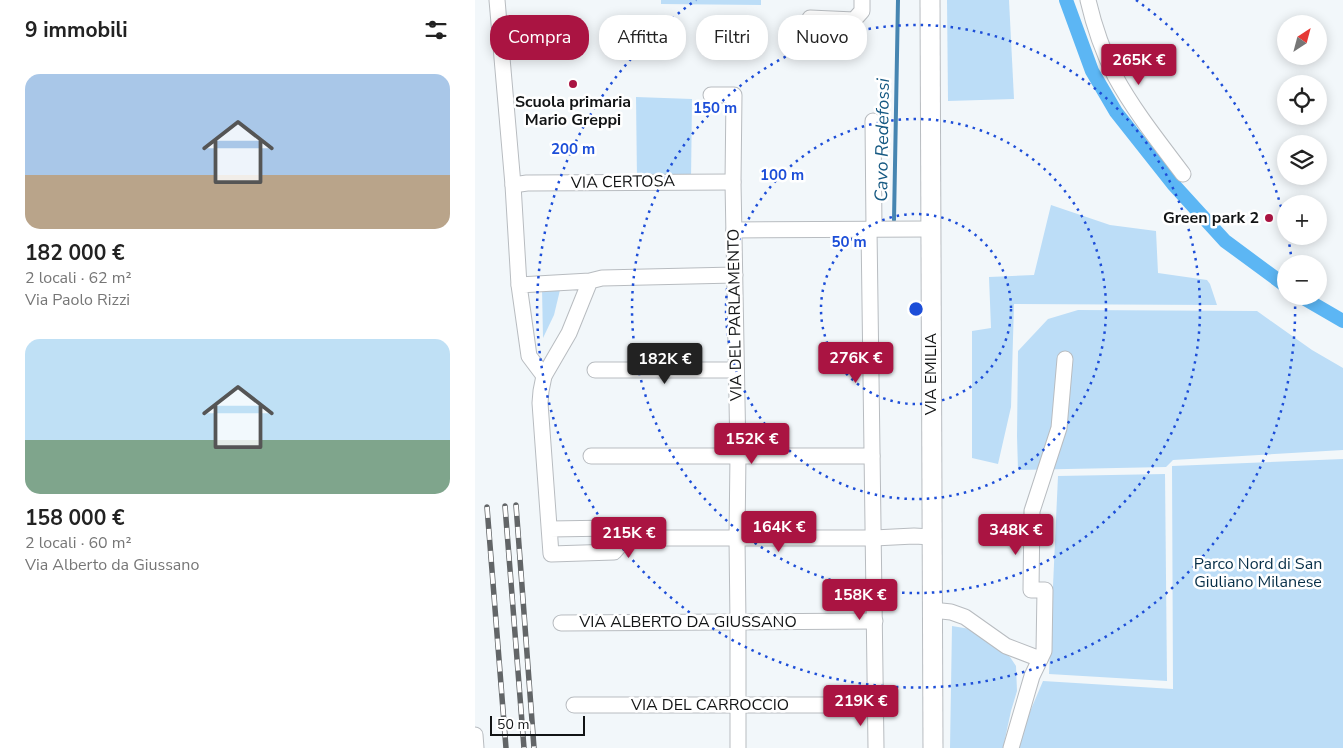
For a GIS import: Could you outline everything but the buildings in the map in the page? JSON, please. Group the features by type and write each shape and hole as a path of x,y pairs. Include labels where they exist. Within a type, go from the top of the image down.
{"main road":[{"name":"VIA EMILIA","path":"930,0 933,748"}],"street":[{"path":"497,0 513,185 519,284 529,356 544,376"},
{"path":"858,15 862,11 862,0"},
{"path":"1088,0 1094,24 1115,76 1141,119 1183,174"},
{"name":"VIA DEL PARLAMENTO","path":"711,95 734,95 733,182 739,623 738,748"},
{"path":"873,121 871,229 876,748"},
{"name":"VIA CERTOSA","path":"513,185 733,182"},
{"path":"734,230 930,229"},
{"path":"519,284 590,281 602,278 735,275"},
{"path":"590,281 569,333 544,376 541,391 540,402 551,554 615,552 626,538"},
{"path":"1011,748 1032,676 1044,650 1045,590 1031,590 1032,511 1059,428 1065,359"},
{"path":"595,370 736,370"},
{"path":"591,456 873,456"},
{"path":"550,528 613,528 626,538 932,537"},
{"path":"932,610 951,612 965,617 1006,646 1040,659"},
{"name":"VIA ALBERTO DA GIUSSANO","path":"561,623 875,621"},
{"name":"VIA DEL CARROCCIO","path":"574,705 876,705"},
{"path":"475,735 476,748"}],"green space":[{"path":"661,0 761,0 761,5 661,4"},
{"path":"947,0 1009,0 1014,99 948,101"},
{"path":"636,97 692,99 691,180 637,179"},
{"path":"1051,205 1110,225 1156,231 1158,273 1207,280 1217,305 1014,304 1011,407 998,464 972,458 972,331 991,328 989,277 1034,275"},
{"path":"542,289 560,290 554,315 543,338"},
{"path":"1078,310 1257,311 1312,350 1343,368 1343,450 1173,460 1166,467 1018,470 1018,351 1048,319"},
{"name":"Parco Nord di San Giuliano Milanese","path":"1343,459 1343,748 1019,748 1023,728 1043,681 1173,689 1172,466"},
{"path":"1165,474 1167,681 1049,674 1058,476"},
{"path":"952,626 970,629 1010,657 1016,666 1017,691 1003,748 950,748"}],"waterway":[{"name":"Cavo Redefossi","path":"894,220 898,0"},
{"path":"1066,0 1092,71 1116,112 1173,184 1225,241 1277,279"},
{"path":"1315,305 1343,321"}],"railway":[{"path":"516,505 534,748"},
{"path":"505,506 524,748"},
{"path":"487,507 506,748"}],"place":[{"name":"Scuola primaria Mario Greppi","path":"573,84"},
{"name":"Green park 2","path":"1269,218"}]}
